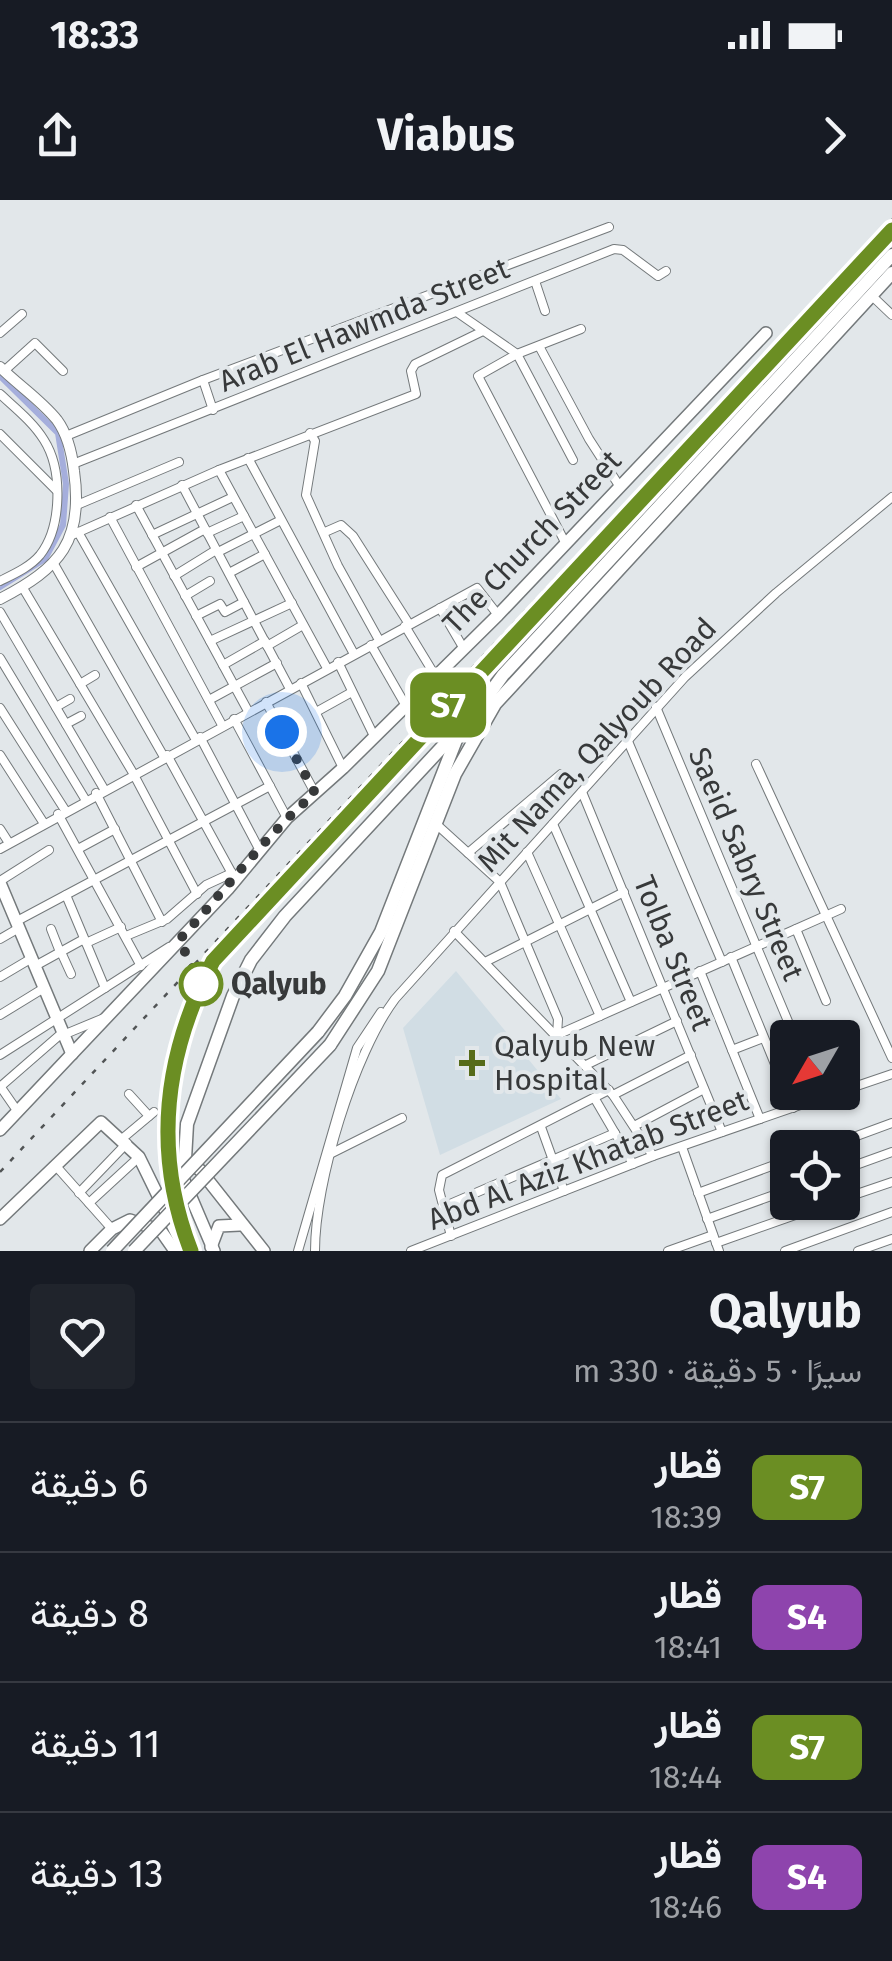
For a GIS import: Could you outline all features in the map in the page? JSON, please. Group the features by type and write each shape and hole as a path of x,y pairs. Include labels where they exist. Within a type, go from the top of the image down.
{"highway":[{"path":"186,1159 187,1124 233,996 251,960 285,916 466,722 502,675 892,255"},
{"path":"134,1251 330,1044 378,971 466,748 495,704 892,273"},
{"path":"112,1251 318,1032 346,996 382,932 466,722"}],"main road":[{"name":"The Church Street","path":"0,1130 179,940 258,848 498,615 766,334"},
{"path":"0,882 5,904 18,925 72,1054"},
{"path":"0,1219 94,1125 109,1125 139,1157 184,1251"},
{"path":"213,1249 182,1176 180,1166 186,1159 200,1170 264,1251"},
{"path":"0,1195 12,1208"},
{"path":"90,1251 112,1229 130,1220 143,1221 161,1232 175,1251"},
{"path":"213,1249 220,1226 240,1225"}],"street":[{"path":"66,436 203,380 609,227"},
{"name":"Arab El Hawmda Street","path":"73,464 614,249 623,250 658,276 666,270"},
{"path":"535,281 545,312"},
{"path":"871,295 892,315"},
{"path":"458,312 517,354 573,460"},
{"path":"0,333 22,314"},
{"path":"75,533 248,458 416,394 410,372 415,364 483,330"},
{"path":"566,544 478,376 517,354 581,330"},
{"path":"0,599 54,564 75,533 77,504 66,436 46,408 2,369 35,343 63,371"},
{"path":"539,346 620,487"},
{"path":"203,380 213,410"},
{"path":"0,394 43,438 56,490 53,527 44,548 30,564 1,580"},
{"path":"0,413 10,402"},
{"path":"310,433 315,441 306,495 406,706"},
{"path":"0,434 56,490"},
{"path":"248,458 354,654"},
{"path":"77,504 178,462"},
{"path":"219,470 327,668"},
{"path":"182,485 290,688"},
{"path":"152,534 234,497"},
{"name":"Mit Nama, Qalyoub Road","path":"298,1251 357,1048 370,1023 656,707 736,628 892,497"},
{"path":"136,506 248,711"},
{"path":"136,567 244,516"},
{"path":"110,517 222,725"},
{"path":"174,576 282,520"},
{"path":"324,532 341,525 353,536 436,677"},
{"path":"75,533 236,803 258,848"},
{"path":"229,573 265,554"},
{"path":"0,976 85,941 162,922 196,894 234,876 54,564"},
{"path":"185,596 210,581"},
{"path":"22,588 133,773 196,894"},
{"path":"0,829 4,846 479,588 498,615"},
{"path":"196,616 220,604 225,612 244,602"},
{"path":"210,642 292,604"},
{"path":"440,608 464,649"},
{"path":"0,612 66,724 162,922"},
{"path":"223,664 304,626"},
{"path":"0,658 85,799"},
{"path":"338,662 374,736"},
{"path":"209,700 277,664"},
{"path":"80,684 95,675"},
{"path":"301,682 344,768"},
{"path":"316,712 352,692"},
{"path":"56,707 70,699"},
{"path":"266,702 315,793"},
{"name":"Saeid Sabry Street","path":"656,707 788,1020"},
{"path":"0,708 61,812 140,966"},
{"path":"66,724 81,716"},
{"path":"234,719 287,818"},
{"path":"628,738 722,962"},
{"path":"0,755 43,822"},
{"path":"756,764 892,1058"},
{"path":"468,853 561,774"},
{"path":"0,939 96,878 270,786"},
{"name":"Tolba Street","path":"582,792 722,1132"},
{"path":"435,823 500,882 558,1019 557,1035"},
{"path":"553,824 632,1002"},
{"path":"78,849 115,829"},
{"path":"0,882 49,850"},
{"path":"527,852 600,1016"},
{"path":"485,962 624,892"},
{"path":"66,895 104,988"},
{"path":"557,1035 841,909"},
{"path":"51,929 71,974"},
{"path":"796,929 826,1001"},
{"path":"454,932 611,1093 636,1125 653,1156"},
{"path":"0,1055 179,940"},
{"path":"731,958 770,1050"},
{"path":"700,971 760,1119"},
{"path":"0,1015 44,988"},
{"name":"Mit Nama, Qalyoub Road","path":"315,1251 317,1212 332,1153 366,1047 395,999"},
{"path":"18,1112 0,1086 63,1034 106,1018"},
{"path":"586,1065 677,1021"},
{"path":"732,1050 763,1038"},
{"path":"450,1236 440,1179 446,1171 691,1056"},
{"name":"Abd Al Aziz Khatab Street","path":"860,1085 892,1074"},
{"path":"636,1125 704,1089"},
{"path":"79,1193 151,1114 130,1094"},
{"path":"596,1100 633,1164"},
{"name":"Abd Al Aziz Khatab Street","path":"411,1251 653,1156 787,1110"},
{"path":"332,1153 402,1118"},
{"path":"860,1135 892,1123"},
{"path":"541,1126 564,1191"},
{"path":"443,1207 615,1133"},
{"path":"682,1146 716,1243"},
{"path":"860,1164 892,1152"},
{"path":"88,1203 139,1157"},
{"path":"55,1165 112,1229"},
{"path":"698,1192 770,1166"},
{"path":"860,1193 892,1182"},
{"path":"708,1220 770,1197"},
{"path":"785,1251 892,1212"},
{"path":"668,1251 716,1243 781,1220"},
{"path":"865,1250 891,1241"}],"shaded area":[{"name":"Qalyub New Hospital","path":"456,971 561,1099 440,1155 403,1028"}],"waterway":[{"path":"0,376 58,433 66,484 63,525 45,559 0,587"}],"railway":[{"path":"0,1172 892,219"},
{"path":"191,1251 171,1176 168,1098 183,1021 220,952"}],"train":[{"name":"S7","path":"191,1251 172,1193 166,1117 178,1042 213,961 232,936 892,230"}],"place":[{"name":"Qalyub","path":"201,984"},
{"name":"Qalyub New Hospital","path":"472,1063"}],"route":[{"path":"201,984 179,940 228,889 258,848 315,793 282,732"}]}
